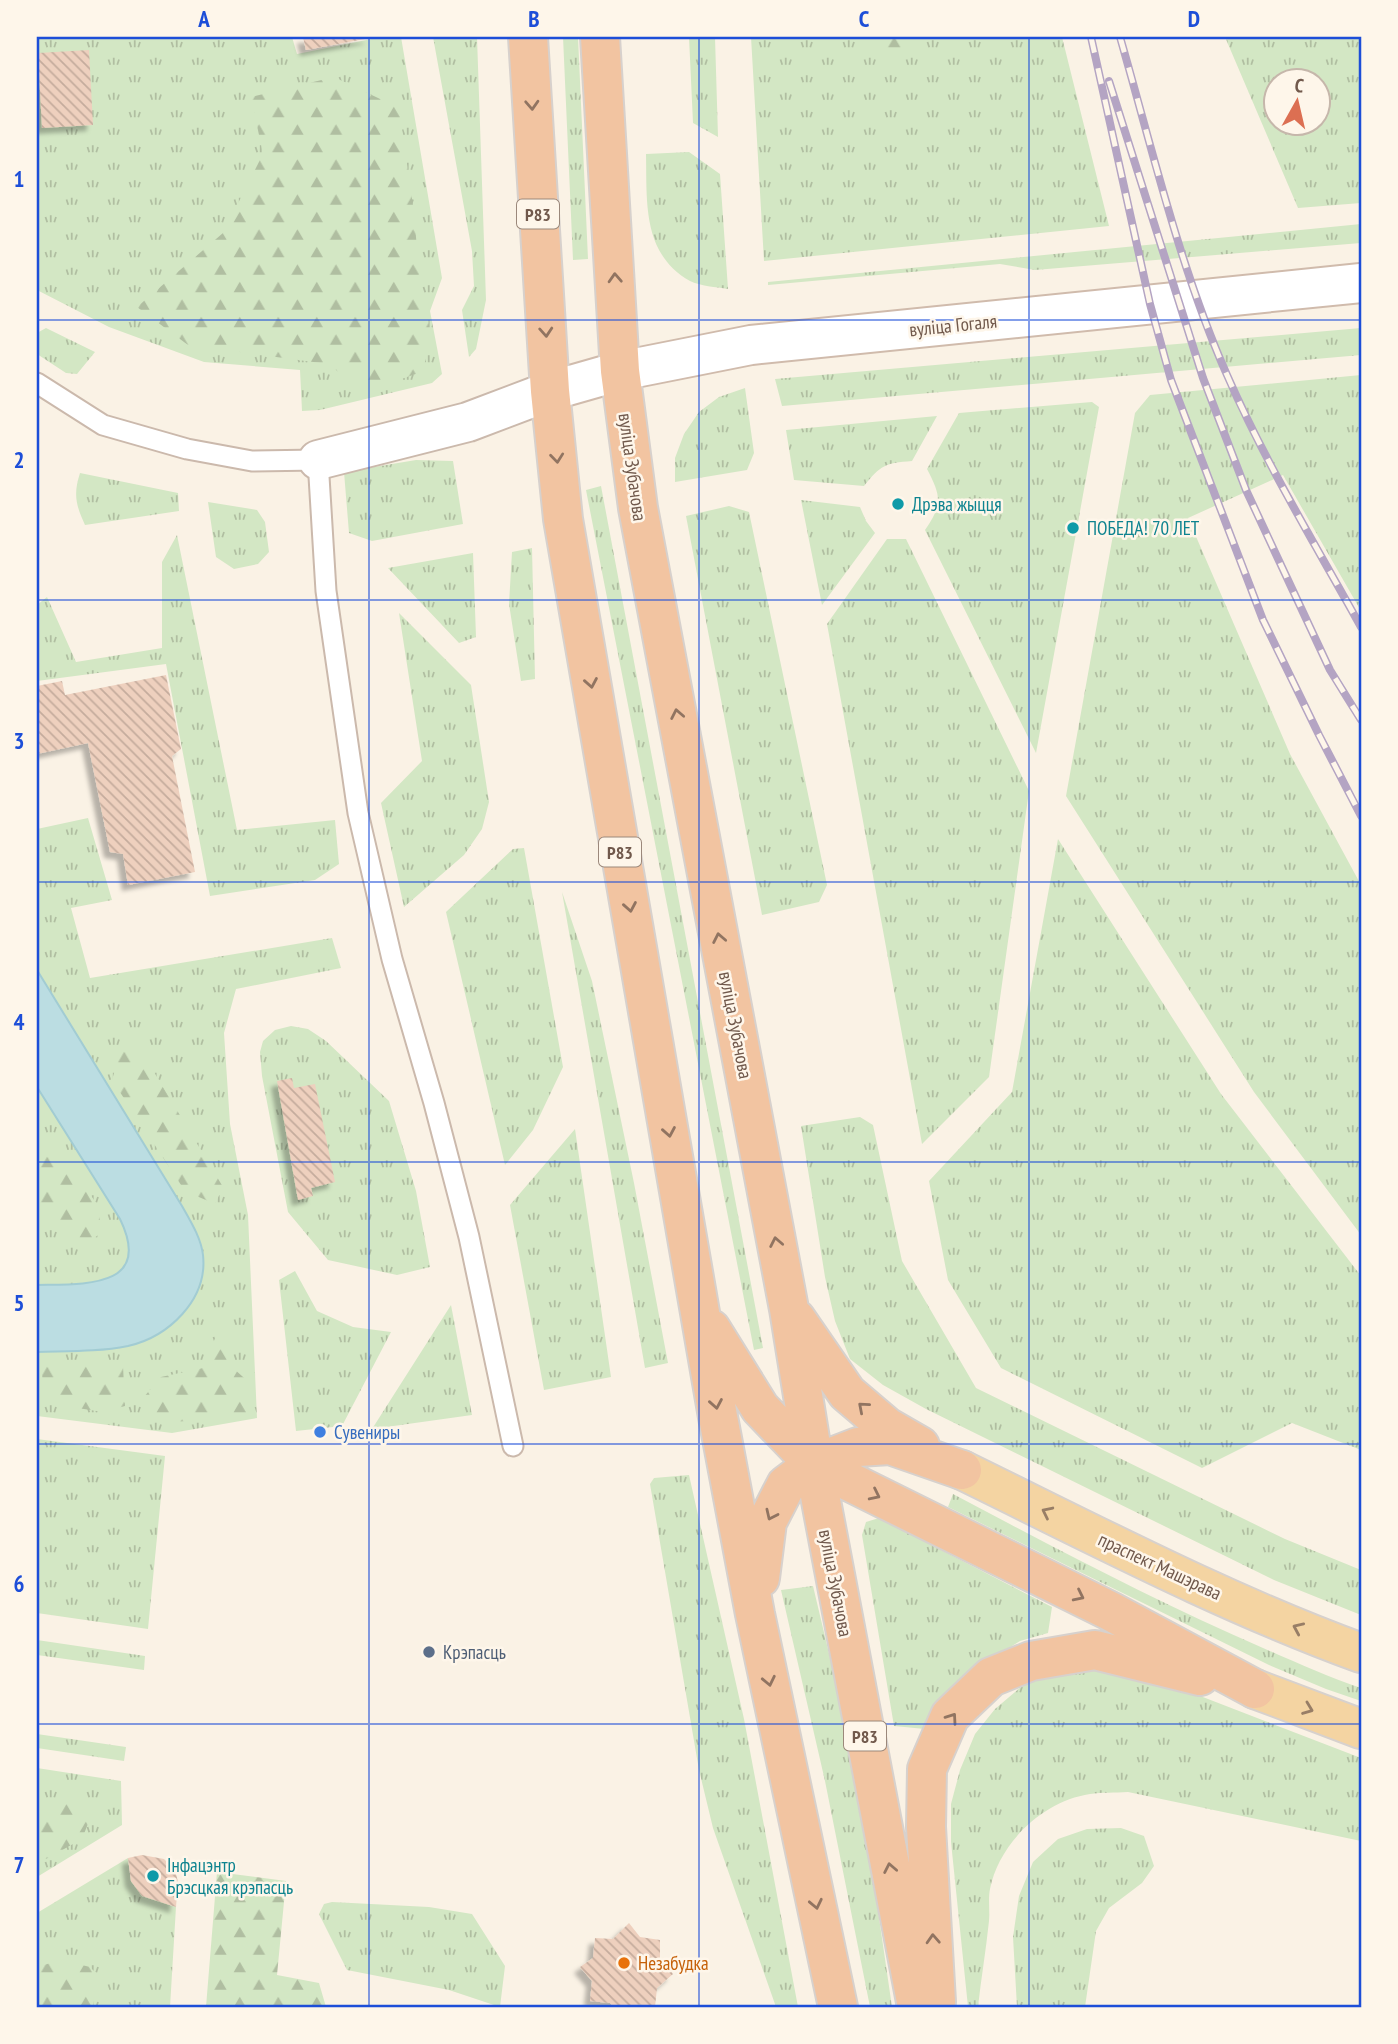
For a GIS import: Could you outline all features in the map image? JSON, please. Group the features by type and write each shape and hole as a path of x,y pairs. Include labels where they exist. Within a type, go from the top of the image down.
{"highway":[{"name":"Р83","path":"528,37 550,391 563,519 755,1614 838,2007"},
{"name":"вуліца Зубачова","path":"600,37 620,370 641,522 917,2007"},
{"path":"789,1310 847,1393 887,1427 962,1470"},
{"path":"700,1312 760,1408 814,1464 1110,1611 1255,1689"},
{"path":"755,1614 767,1522 786,1485 814,1464 858,1447 890,1445 962,1470"},
{"path":"936,2007 926,1827 927,1769 950,1716 991,1677 1031,1661 1095,1650 1255,1689"}],"main road":[{"name":"вуліца Гогаля","path":"318,460 468,422 550,391 620,370 751,345 1361,283"},
{"name":"праспект Машэрава","path":"962,1470 1166,1570 1322,1639 1361,1653"},
{"path":"1255,1689 1361,1729"}],"lane":[{"path":"37,383 103,425 187,449 252,461 318,460 326,591 358,813 392,959 469,1237 513,1446"}],"green space":[{"path":"37,37 292,37 297,54 381,37 401,37 442,278 430,311 442,374 432,383 320,410 302,411 300,370 204,362 109,327 37,290"},
{"path":"433,37 477,37 486,300 476,349 469,357 462,310 474,286 472,251"},
{"path":"563,37 578,37 588,259 573,260"},
{"path":"689,37 715,37 718,137 693,123"},
{"path":"751,37 1062,37 1109,226 764,261"},
{"path":"869,37 927,37 902,61 869,44"},
{"path":"1225,37 1361,37 1361,203 1298,208 1267,136 1332,136 1332,66 1262,66 1262,124"},
{"path":"334,77 399,108 414,213 419,273 429,324 424,371 365,392 328,364 188,345 137,307 223,233 263,154 251,97"},
{"path":"689,152 720,174 728,289 694,283 674,270 655,242 650,225 646,154"},
{"path":"1361,224 1361,243 1035,270 1000,264 768,285 768,282"},
{"path":"46,328 95,352 77,374 66,373 37,354 37,333"},
{"path":"1361,328 1361,355 782,406 775,379"},
{"path":"1361,375 1361,611 1283,475 1188,518 1290,754 1361,885 1361,1235 1254,1092 1066,796 1135,413 1150,395"},
{"path":"745,388 754,453 747,470 675,482 675,458 684,434 699,412 719,397"},
{"path":"1092,402 1099,407 1036,753 925,530 935,513 938,500 927,469 959,413"},
{"path":"937,416 912,461 884,466 864,486 794,480 786,430"},
{"path":"416,460 453,461 463,524 372,541 349,533 344,472"},
{"path":"80,473 178,493 179,511 85,525 76,500"},
{"path":"601,486 763,1348 754,1350 586,490"},
{"path":"801,500 860,507 875,533 822,605"},
{"path":"208,502 257,510 265,522 269,552 258,564 234,569 216,557"},
{"path":"729,506 749,512 827,885 819,902 762,915 686,516"},
{"path":"177,535 237,830 335,820 339,864 315,880 210,896 166,664 37,681 37,605 47,597 76,662 162,648 162,562"},
{"path":"887,539 906,539 1029,791 989,1077 922,1144 827,624"},
{"path":"532,548 535,679 521,681 509,604 512,552"},
{"path":"473,553 476,637 459,643 388,568"},
{"path":"399,613 471,685 489,802 482,829 464,855 404,907 381,803 422,761"},
{"path":"88,818 112,900 71,908 90,978 332,938 341,968 236,989 224,1033 230,1124 248,1215 257,1418 172,1433 37,1416 37,829"},
{"path":"1058,839 1221,1094 1361,1276 1361,1450 1292,1423 1202,1468 1001,1368 948,1280 929,1181 1012,1092"},
{"path":"524,848 563,1067 533,1130 505,1165 446,912 513,849"},
{"path":"562,892 592,981 668,1363 645,1368"},
{"path":"291,1026 308,1029 326,1041 389,1101 416,1191 430,1267 397,1275 328,1260 288,1212 262,1076 260,1052 263,1041 275,1030"},
{"path":"122,1046 145,1057 223,1187 215,1204 185,1191 112,1080"},
{"path":"860,1117 873,1125 902,1261 976,1388 1285,1539 1361,1570 1361,1615 1274,1580 926,1409 883,1385 850,1359 835,1321 825,1277 801,1126"},
{"path":"575,1129 611,1377 544,1390 510,1205"},
{"path":"37,1132 66,1158 98,1206 102,1233 82,1245 69,1227 42,1217 37,1224"},
{"path":"295,1271 317,1311 353,1327 391,1332 342,1426 296,1431 279,1280"},
{"path":"451,1305 472,1415 372,1429"},
{"path":"220,1326 231,1328 233,1368 252,1385 249,1416 161,1423 143,1398 161,1377 203,1368"},
{"path":"48,1360 110,1360 123,1366 125,1406 103,1412 65,1406 44,1390 41,1367"},
{"path":"37,1439 165,1456 148,1629 37,1613"},
{"path":"689,1475 744,1719 798,2007 776,2007 713,1828 699,1770 650,1484 654,1478"},
{"path":"953,1494 1184,1612 1299,1664 1361,1688 1361,1701 1269,1665 948,1507"},
{"path":"879,1518 1052,1607 1048,1633 1020,1641 996,1656 925,1729 894,1726 862,1535 866,1522"},
{"path":"813,1586 859,1780 892,2007 870,2007 825,1781 781,1590"},
{"path":"37,1640 145,1656 144,1670 37,1655"},
{"path":"1077,1667 1133,1670 1361,1758 1361,1841 1128,1792 1095,1793 1056,1805 1040,1815 1013,1841 995,1872 990,1889 989,1921 978,2007 968,2007 951,1842 951,1804 960,1770 975,1734 995,1709 1022,1686 1054,1671"},
{"path":"37,1734 126,1747 124,1761 37,1748"},
{"path":"37,1768 121,1781 122,1825 37,1877"},
{"path":"37,1799 79,1803 89,1821 82,1839 46,1859 37,1858"},
{"path":"1121,1828 1144,1836 1154,1866 1142,1883 1109,1908 1096,1931 1085,2007 1017,2007 1013,1937 1019,1896 1033,1862 1058,1839 1087,1829"},
{"path":"128,1858 131,1881 142,1895 176,1907 170,2007 37,2007 37,1913"},
{"path":"217,1872 286,1881 277,1975 319,1983 326,2007 206,2007"},
{"path":"332,1902 429,1907 472,1914 505,1966 500,2007 449,1990 347,1970 319,1914 324,1904"},
{"path":"61,1960 90,1967 96,1973 93,2007 37,2007 37,1967"}],"water":[{"path":"37,970 182,1206 202,1249 203,1271 192,1301 171,1325 128,1346 37,1352 37,1285 74,1284 108,1278 121,1270 128,1259 128,1242 120,1219 37,1087"}],"building":[{"path":"303,37 370,37 370,38 306,50"},
{"path":"89,50 93,125 42,128 38,53"},
{"path":"166,675 181,749 172,756 195,872 128,885 123,854 110,852 88,743 37,754 37,686 62,681 65,695"},
{"path":"292,1078 294,1088 315,1084 335,1182 311,1188 313,1196 298,1200 277,1081"},
{"name":"Інфацэнтр Брэсцкая крэпасць","path":"142,1855 164,1859 175,1870 178,1882 176,1907 142,1896 131,1881 128,1858"},
{"name":"Незабудка","path":"629,1923 640,1937 660,1940 660,1959 673,1974 657,1988 655,2007 638,2004 635,2007 614,2007 610,2003 590,2001 592,1981 580,1967 593,1958 595,1938 613,1939"}],"railway":[{"path":"1091,37 1150,304 1171,380 1263,620 1361,816"},
{"path":"1120,37 1168,208 1210,335 1258,439 1361,627"},
{"path":"1109,81 1203,378 1246,490 1330,670 1361,720"}],"place":[{"name":"Дрэва жыцця","path":"898,504"},
{"name":"ПОБЕДА! 70 ЛЕТ","path":"1073,528"},
{"name":"Сувениры","path":"320,1432"},
{"name":"Крэпасць","path":"429,1652"},
{"name":"Інфацэнтр Брэсцкая крэпасць","path":"153,1876"},
{"name":"Незабудка","path":"624,1963"}]}
